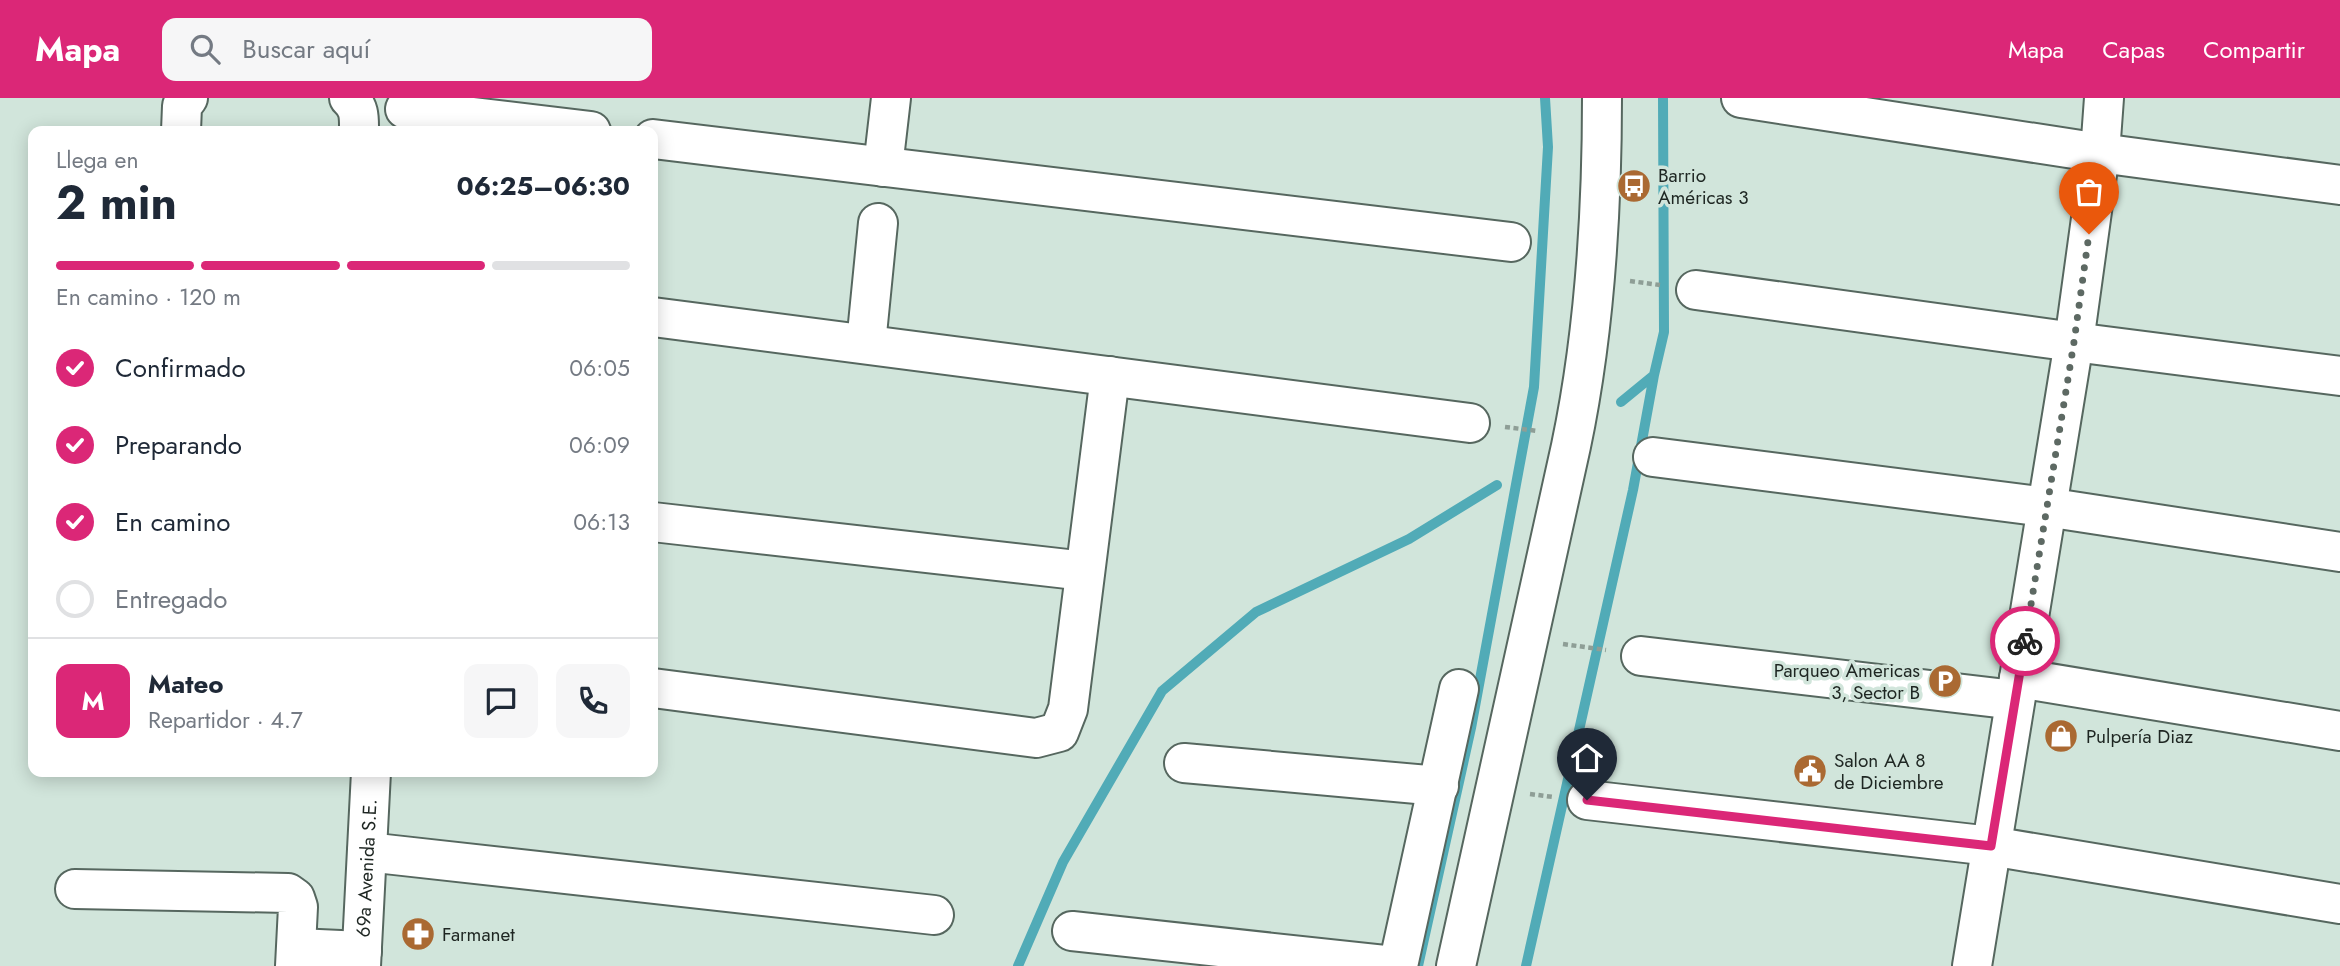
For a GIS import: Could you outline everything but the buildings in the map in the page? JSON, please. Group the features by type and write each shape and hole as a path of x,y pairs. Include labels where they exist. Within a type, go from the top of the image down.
{"street":[{"path":"181,126 182,106 188,98"},
{"path":"349,98 356,104 359,112 359,126"},
{"path":"883,167 891,98"},
{"path":"1456,966 1586,369 1602,187 1602,98"},
{"path":"1741,98 2100,153 2340,185"},
{"path":"1972,966 2074,342 2100,153 2104,98"},
{"path":"405,113 539,126"},
{"path":"658,140 1511,242"},
{"path":"866,345 878,223"},
{"path":"1696,290 2340,376"},
{"path":"658,318 1470,423"},
{"path":"658,689 1036,738 1059,732 1068,709 1110,376"},
{"path":"1653,457 2046,506 2340,552"},
{"path":"658,524 1085,571"},
{"path":"1641,656 2017,689 2340,731"},
{"path":"1072,931 1396,966 1459,689"},
{"path":"1184,763 1439,786"},
{"name":"69a Avenida S.E.","path":"361,958 371,777"},
{"path":"1587,800 1991,846 2340,904"},
{"path":"367,852 934,915"},
{"path":"75,889 288,893 295,898 298,907 296,957 361,958"}],"path":[{"path":"1515,428 1542,431"}],"waterway":[{"path":"1418,966 1471,728 1534,387 1548,147 1545,98"},
{"path":"1621,402 1654,375 1664,332 1663,98"},
{"path":"1526,966 1633,490 1654,375"},
{"path":"1018,966 1063,862 1162,691 1256,612 1409,539 1497,485"}],"way so far":[{"path":"2025,641 2089,234"}],"place":[{"name":"Barrio Américas 3","path":"1634,186"},
{"name":"Parqueo Americas 3, Sector B","path":"1945,681"},
{"name":"Pulpería Diaz","path":"2061,736"},
{"name":"Salon AA 8 de Diciembre","path":"1810,771"},
{"name":"Farmanet","path":"418,934"}],"route":[{"path":"1587,800 1991,846 2025,641"}]}
